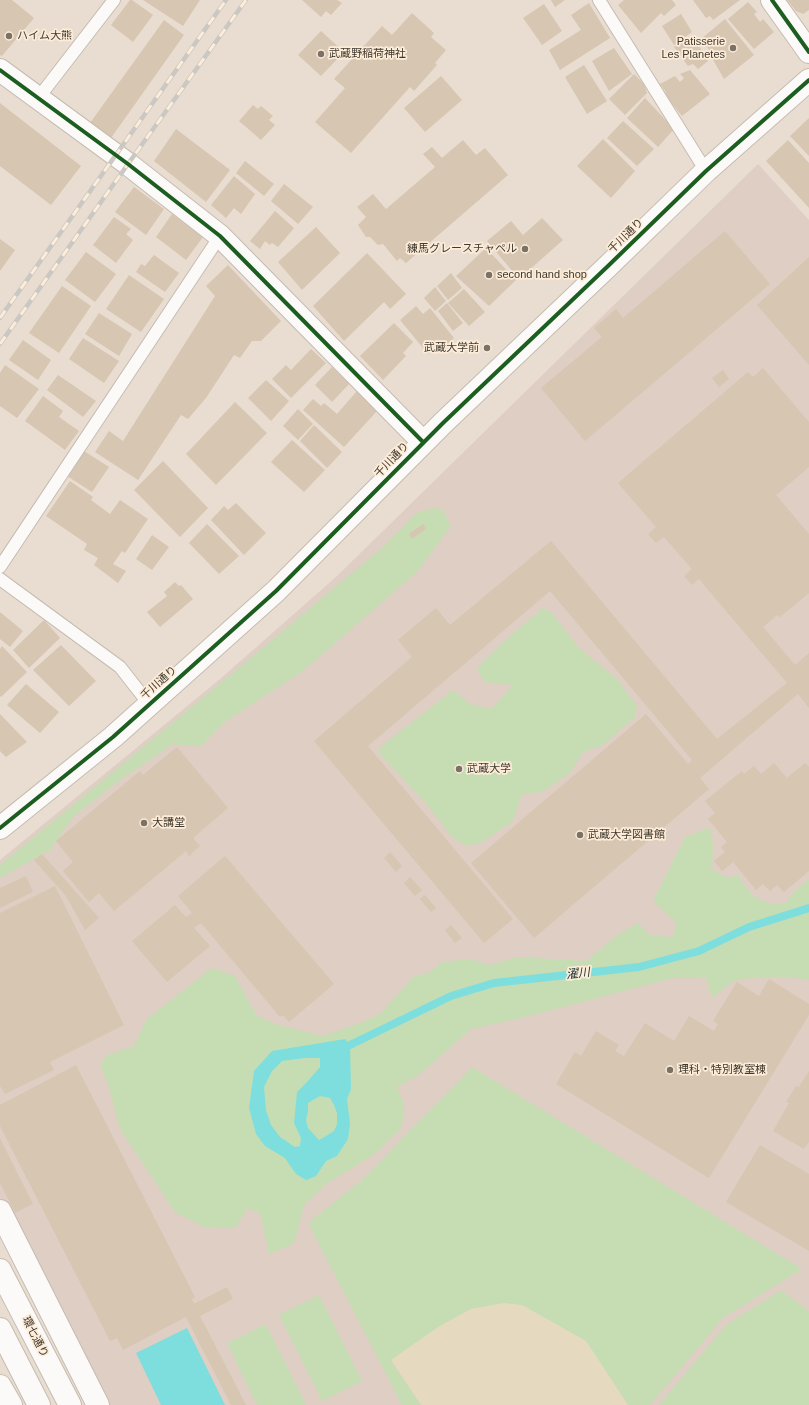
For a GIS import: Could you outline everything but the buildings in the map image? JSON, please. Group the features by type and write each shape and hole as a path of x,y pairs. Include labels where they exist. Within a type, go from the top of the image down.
{"main road":[{"path":"772,0 809,52"},
{"path":"0,70 128,164 220,236 423,442"},
{"name":"千川通り","path":"0,828 113,737 276,591 423,442 706,171 809,80"},
{"path":"0,1211 98,1405"},
{"name":"環七通り","path":"0,1270 70,1405"},
{"path":"0,1329 39,1405"},
{"path":"0,1386 11,1405"}],"lane":[{"path":"39,98 114,0"},
{"path":"600,0 706,171"},
{"path":"0,567 220,236"},
{"path":"0,579 120,666 149,704"}],"shaded area":[{"name":"武蔵大学","path":"758,164 809,220 809,1405 105,1405 0,1198 0,860 220,679 336,577"}],"green space":[{"path":"433,508 442,509 451,526 417,572 303,671 226,721 201,746 173,744 123,778 74,816 50,850 0,878 0,865 383,547 416,513"},
{"path":"543,608 552,613 579,648 617,679 637,706 635,717 603,745 583,752 570,773 542,792 522,794 513,821 479,844 464,845 452,837 428,806 380,754 379,748 453,690 470,704 491,709 513,685 484,682 477,668 504,641"},
{"path":"710,827 713,845 712,869 726,877 739,876 743,884 755,897 771,904 785,903 796,890 809,879 809,980 791,977 756,977 733,981 712,998 706,977 673,978 529,1016 471,1029 420,1074 397,1087 404,1104 402,1127 375,1154 326,1184 304,1205 293,1244 269,1254 260,1214 248,1208 235,1228 204,1227 175,1212 120,1129 108,1084 100,1065 107,1055 134,1046 147,1019 212,968 235,976 257,1016 275,1024 323,1036 380,1014 413,977 430,972 442,962 469,959 490,965 518,957 586,961 616,936 638,923 650,935 672,937 677,923 653,901 685,837"},
{"path":"472,1067 802,1269 723,1318 650,1405 628,1405 605,1369 391,1361 421,1405 402,1405 308,1223 362,1180"},
{"path":"781,1290 809,1311 809,1405 659,1405 726,1325"},
{"path":"319,1295 362,1381 322,1401 279,1315"},
{"path":"266,1324 306,1405 257,1405 227,1343"}],"sand":[{"path":"503,1303 522,1305 586,1341 628,1405 421,1405 391,1360 438,1327 471,1309"}],"water":[{"path":"345,1039 350,1045 351,1089 347,1099 350,1124 348,1139 337,1156 326,1161 316,1176 306,1180 296,1174 285,1158 265,1146 256,1134 249,1108 254,1071 272,1051","holes":["320,1058 320,1067 297,1092 294,1123 301,1138 300,1146 295,1147 280,1137 271,1125 266,1110 264,1087 272,1071 282,1061","320,1096 330,1098 337,1113 337,1124 334,1131 319,1140 308,1128 306,1120 308,1103"]},
{"path":"187,1328 225,1405 161,1405 136,1353"}],"waterway":[{"name":"濯川","path":"350,1045 451,996 494,983 639,967 699,951 749,927 809,908"}],"railway":[{"path":"0,318 226,0"},
{"path":"0,344 246,0"}],"cycle path":[{"path":"772,0 809,52"},
{"path":"0,70 128,164 220,236 423,442"},
{"path":"0,828 113,737 276,591 443,423 706,171 809,80"}],"place":[{"name":"ハイム大熊","path":"9,36"},
{"name":"Patisserie Les Planetes","path":"733,48"},
{"name":"武蔵野稲荷神社","path":"321,54"},
{"name":"練馬グレースチャペル","path":"525,249"},
{"name":"second hand shop","path":"489,275"},
{"name":"武蔵大学前","path":"487,348"},
{"name":"武蔵大学","path":"459,769"},
{"name":"大講堂","path":"144,823"},
{"name":"武蔵大学図書館","path":"580,835"},
{"name":"理科・特別教室棟","path":"670,1070"}]}
